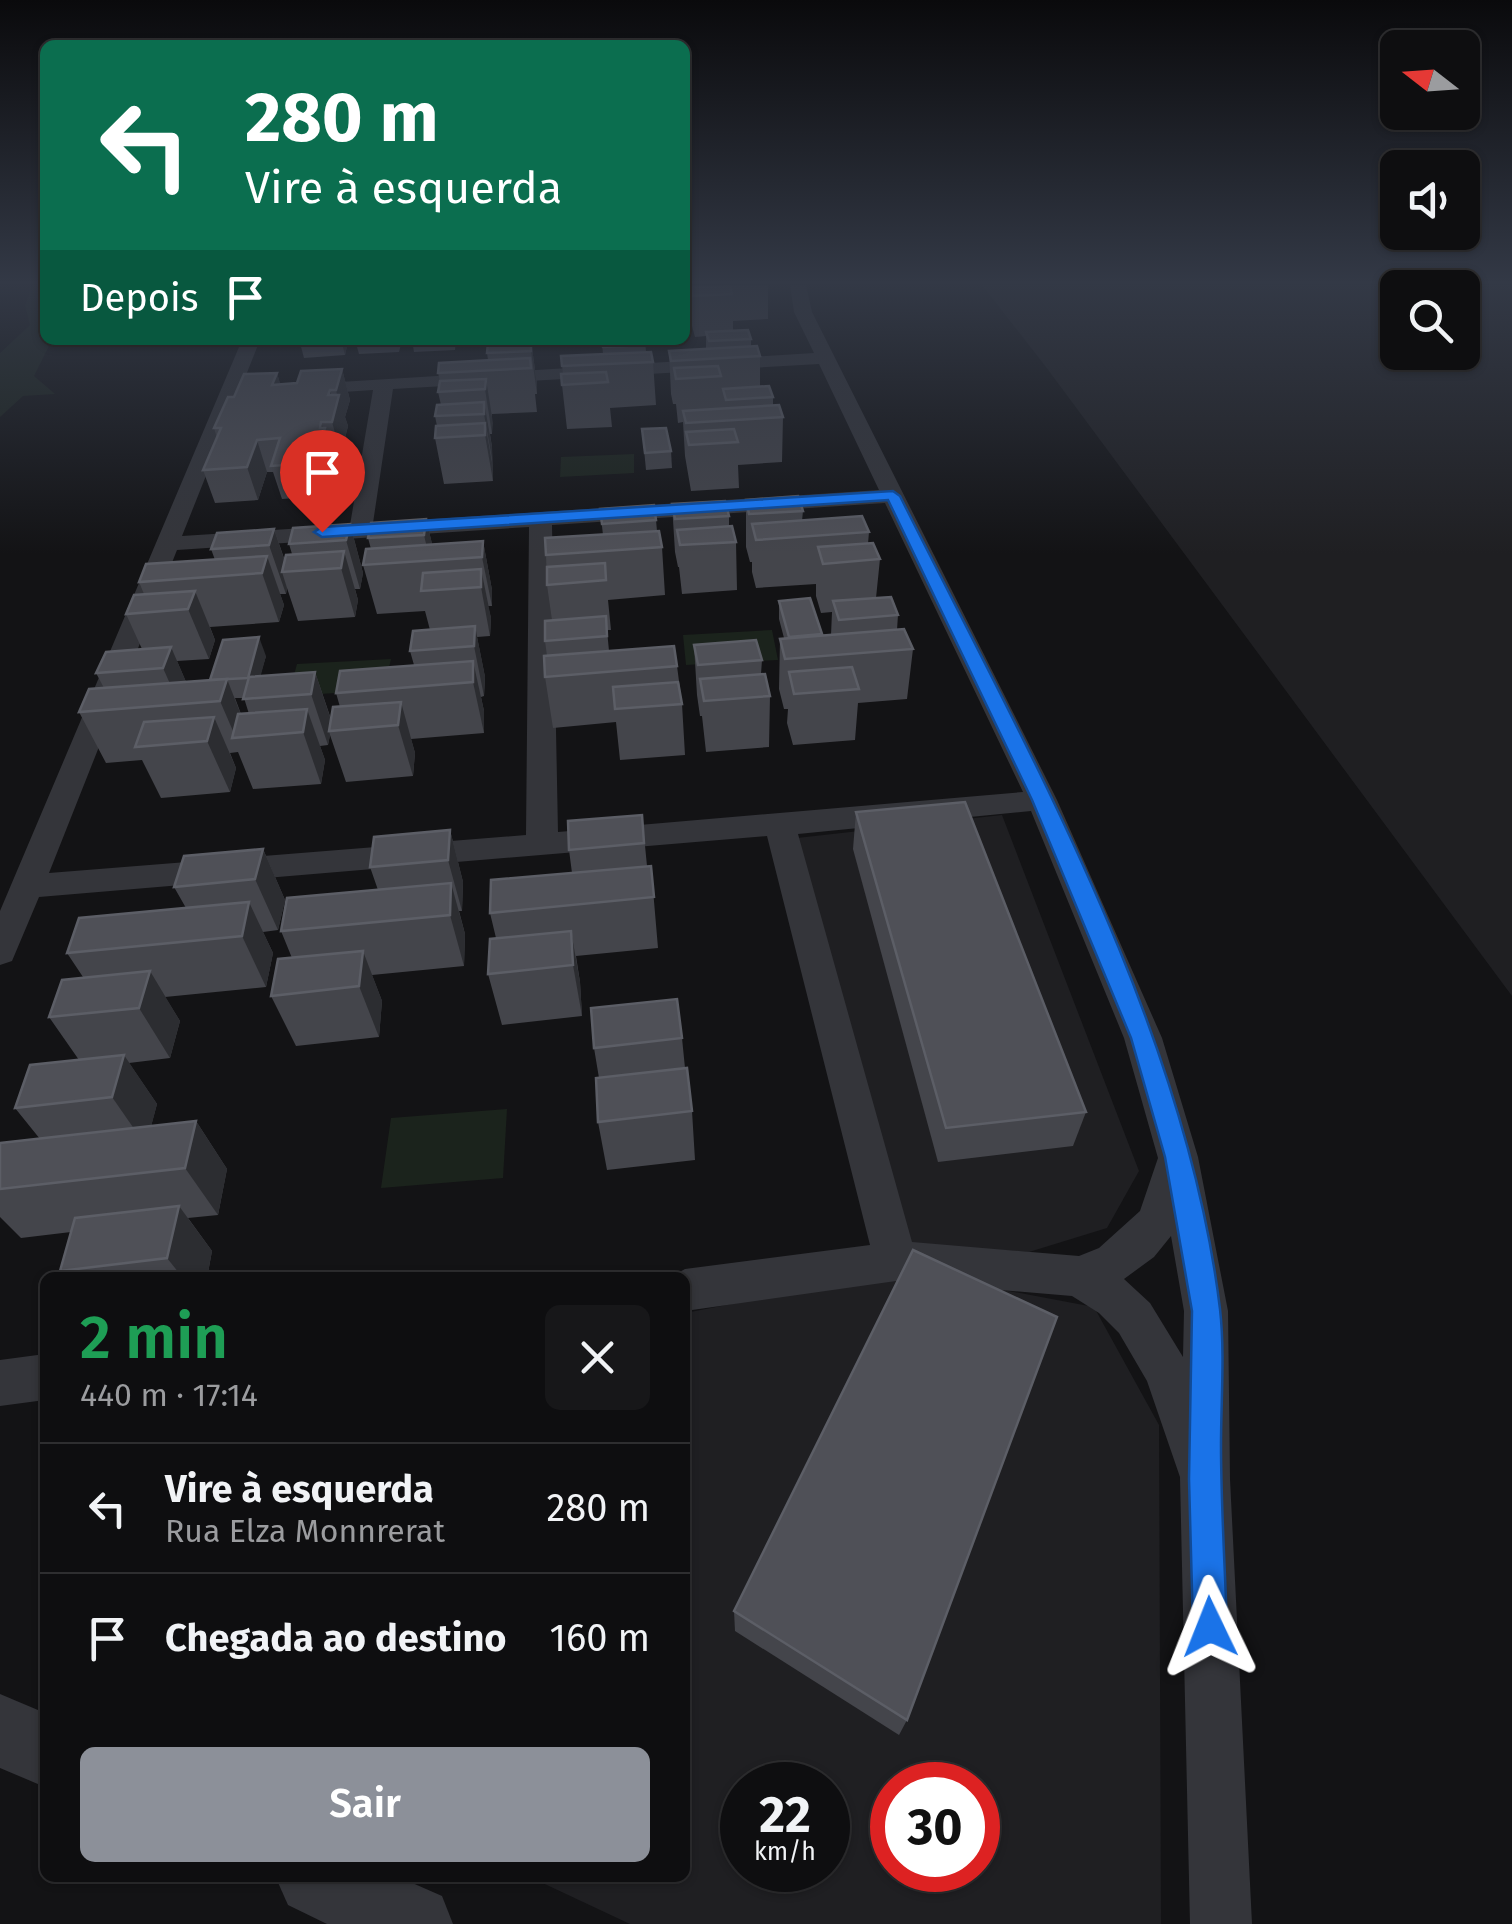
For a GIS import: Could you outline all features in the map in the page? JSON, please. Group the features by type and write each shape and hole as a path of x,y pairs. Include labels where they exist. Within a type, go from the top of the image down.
{"street":[{"path":"0,952 167,544 241,375"},
{"path":"286,389 462,375"},
{"path":"836,375 1042,800 1143,1038 1178,1157 1206,1311 1205,1479 1221,1924"},
{"path":"360,529 384,383"},
{"path":"167,544 893,496"},
{"path":"540,517 542,842"},
{"path":"28,886 1042,800"},
{"path":"780,825 896,1262"},
{"path":"690,1289 896,1262 1079,1276 1114,1263 1139,1244 1158,1221 1178,1157"},
{"path":"1079,1276 1118,1301 1139,1324 1162,1364 1205,1479"},
{"path":"0,1382 40,1377"},
{"path":"0,1730 40,1749"},
{"path":"324,1882 414,1924"}],"shaded area":[{"path":"0,375 35,375 55,394 23,396 0,417"},
{"path":"1052,375 1512,375 1512,996"},
{"path":"634,454 634,473 560,477 561,457"},
{"path":"772,630 778,660 686,665 683,635"},
{"path":"391,659 384,690 288,696 297,664"},
{"path":"1002,815 1139,1171 1107,1228 1029,1252 901,1243 797,838"},
{"path":"507,1109 503,1178 381,1188 391,1118"},
{"path":"903,1271 1094,1307 1159,1425 1161,1924 630,1924 541,1882 690,1882 690,1312"}],"building":[{"path":"244,375 276,375 272,385 297,383 300,375 340,375 336,390 330,390 328,395 339,395 332,422 321,422 320,428 325,428 315,463 271,466 280,438 257,440 247,467 203,470 221,428 214,428"},
{"path":"561,375 607,375 608,382 562,385"},
{"path":"675,375 721,376 676,379"},
{"path":"486,379 485,389 438,392 440,381"},
{"path":"769,386 773,397 726,400 723,389"},
{"path":"484,402 484,414 435,416 437,405"},
{"path":"779,405 783,417 686,423 683,411"},
{"path":"485,423 485,435 435,438 436,426"},
{"path":"666,428 671,451 645,453 642,429"},
{"path":"734,429 738,442 689,445 686,432"},
{"path":"798,496 803,511 749,514 746,500"},
{"path":"725,501 729,516 675,519 672,504"},
{"path":"654,505 656,520 602,524 600,509"},
{"path":"862,516 869,532 756,540 752,524"},
{"path":"426,519 424,535 368,538 371,523"},
{"path":"350,524 346,540 289,544 293,528"},
{"path":"732,526 736,542 680,545 677,530"},
{"path":"274,529 269,545 211,549 217,533"},
{"path":"659,531 662,547 546,555 545,538"},
{"path":"483,541 482,557 363,565 366,549"},
{"path":"873,543 880,559 823,564 818,547"},
{"path":"344,551 341,568 282,572 286,555"},
{"path":"267,556 262,573 139,582 146,564"},
{"path":"605,563 606,580 547,585 547,567"},
{"path":"481,569 481,587 421,591 423,573"},
{"path":"195,591 188,609 126,614 134,595"},
{"path":"891,597 898,615 839,620 833,601"},
{"path":"810,598 822,634 789,637 779,601"},
{"path":"606,616 607,636 545,641 545,621"},
{"path":"475,626 474,646 410,651 413,631"},
{"path":"904,629 913,649 785,659 780,639"},
{"path":"259,637 248,678 210,680 223,640"},
{"path":"756,640 762,660 698,665 694,645"},
{"path":"674,646 677,666 545,677 544,656"},
{"path":"171,647 163,668 96,673 106,652"},
{"path":"473,661 473,682 336,693 340,671"},
{"path":"852,667 859,689 794,694 789,672"},
{"path":"315,672 311,694 243,699 249,677"},
{"path":"765,674 770,696 704,701 700,679"},
{"path":"227,679 220,701 79,712 89,689"},
{"path":"678,682 682,704 615,709 613,687"},
{"path":"401,702 398,725 329,731 333,707"},
{"path":"307,709 303,732 232,738 238,714"},
{"path":"214,717 207,741 135,747 144,722"},
{"path":"965,802 1086,1112 946,1128 856,812"},
{"path":"642,815 644,843 569,850 568,821"},
{"path":"450,830 448,860 370,867 374,837"},
{"path":"263,849 255,879 174,887 184,856"},
{"path":"651,866 654,897 490,913 491,880"},
{"path":"451,883 450,915 281,931 287,898"},
{"path":"249,902 242,936 67,953 79,918"},
{"path":"571,931 573,965 488,974 490,939"},
{"path":"363,951 359,986 271,996 278,959"},
{"path":"150,971 139,1008 49,1017 62,980"},
{"path":"677,999 682,1038 594,1048 591,1008"},
{"path":"124,1055 112,1097 15,1108 30,1065"},
{"path":"687,1068 692,1111 598,1122 596,1078"},
{"path":"196,1121 185,1168 0,1189 0,1143"},
{"path":"179,1206 167,1258 60,1271 75,1218"},
{"path":"913,1250 1057,1317 907,1720 734,1611"}],"route":[{"path":"322,532 893,496 1042,800 1143,1038 1178,1157 1206,1311 1205,1479 1210,1627"}]}
